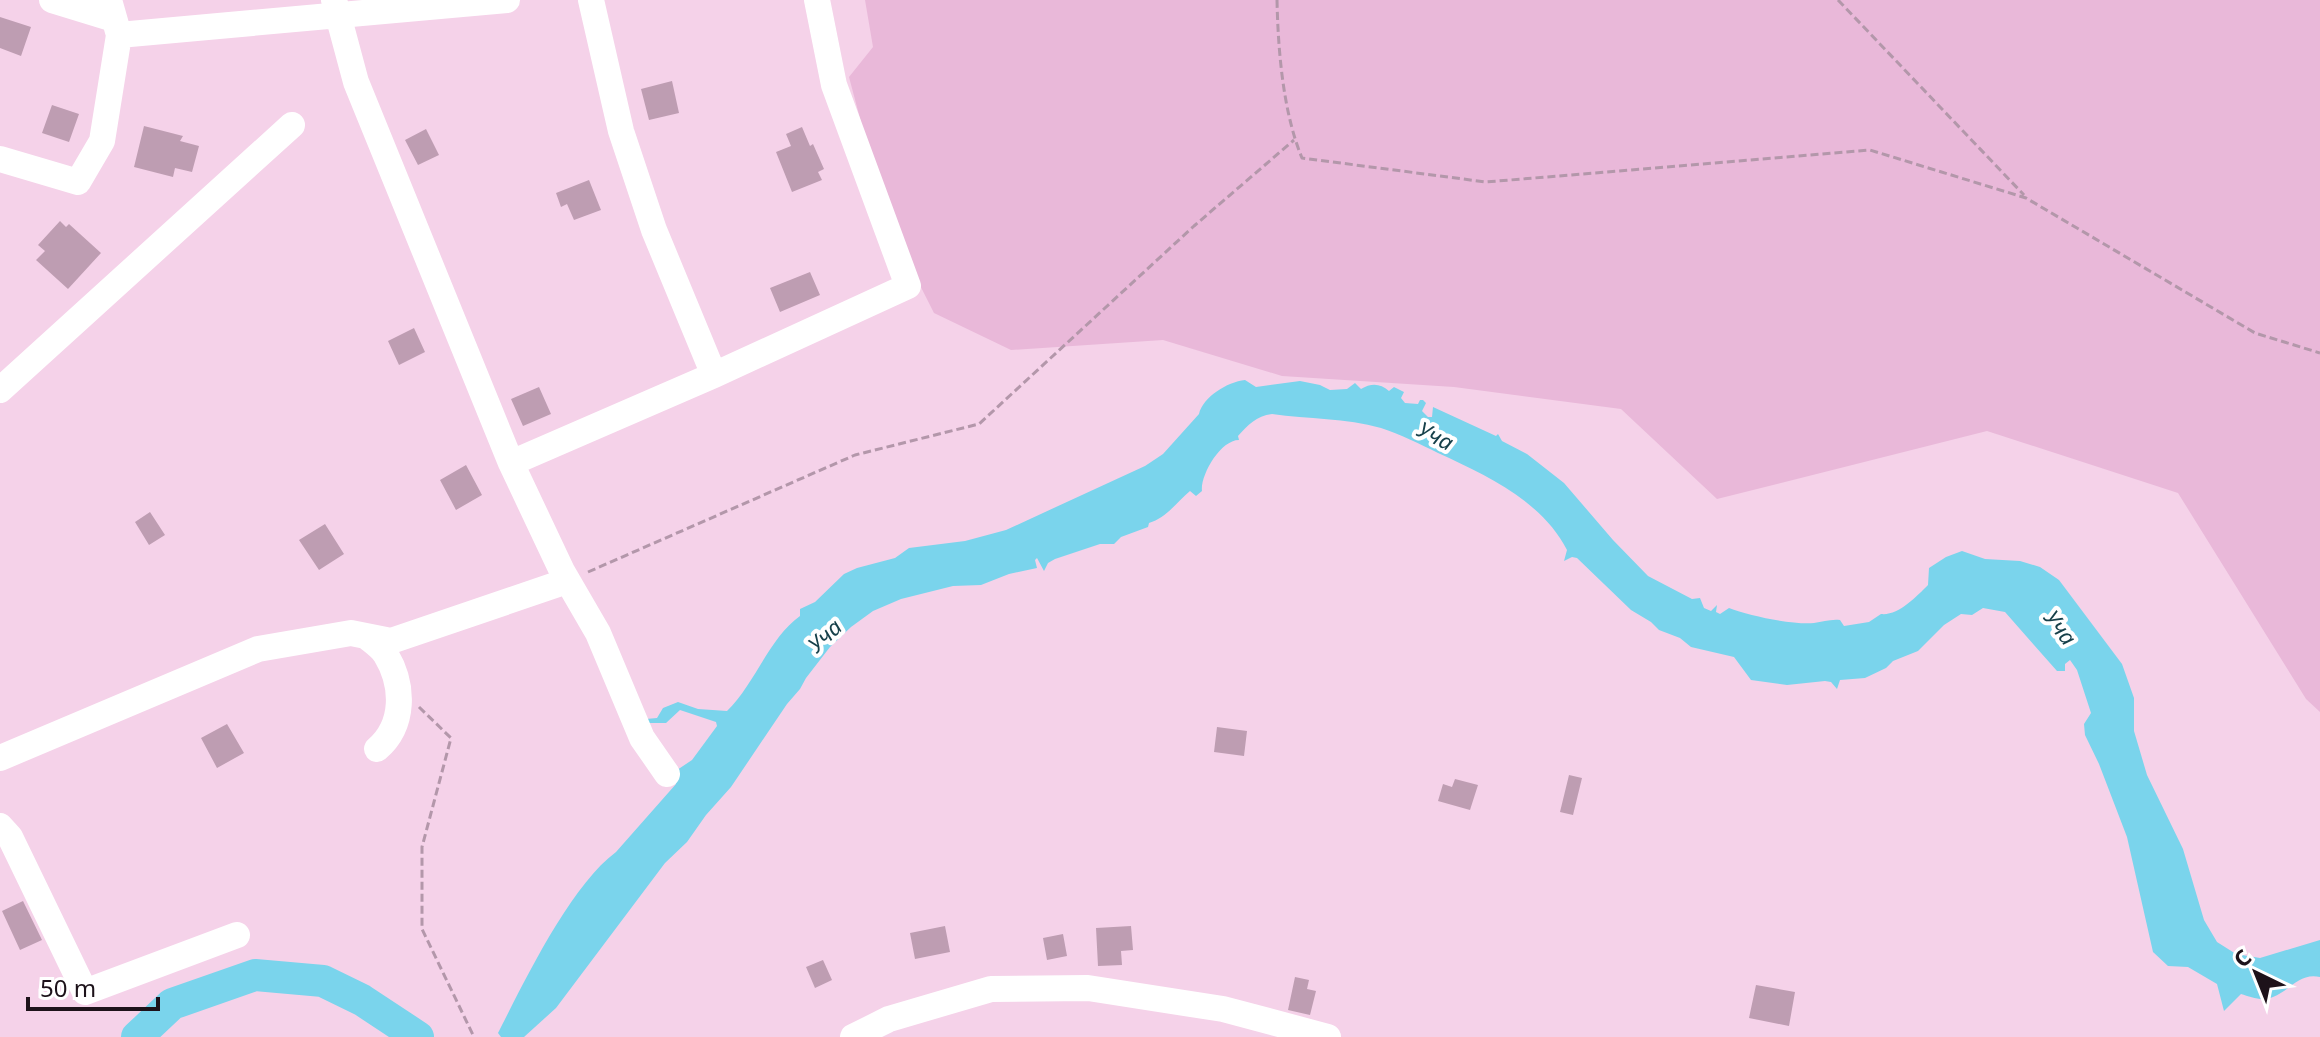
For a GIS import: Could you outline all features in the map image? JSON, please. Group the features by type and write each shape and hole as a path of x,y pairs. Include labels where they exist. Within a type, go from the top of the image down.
{"street":[{"path":"52,0 114,18 507,0"},
{"path":"591,0 621,131 654,230 714,375"},
{"path":"511,463 908,286 834,85 817,0"},
{"path":"336,8 356,82 511,463 567,581 598,633 642,738 667,774"},
{"path":"0,159 78,182 102,141 114,18"},
{"path":"0,390 292,125"},
{"path":"0,758 258,649 351,633 391,641 567,581"},
{"path":"367,637 385,653 399,688 398,716 390,738 377,749"},
{"path":"0,826 10,837 85,992 237,935"},
{"path":"853,1037 889,1019 991,989 1088,988 1223,1009 1328,1037"}],"path":[{"path":"1277,0 1278,42 1294,140 1302,158 1486,182 1870,150 2026,198 2255,333 2320,353"},
{"path":"1838,0 2026,198"},
{"path":"567,581 855,455 979,424 1194,226 1294,140"},
{"path":"399,688 451,738 422,847 422,929 474,1036"}],"shaded area":[{"path":"865,0 2320,0 2320,712 2306,699 2178,493 1987,431 1717,499 1621,409 1454,387 1282,376 1163,340 1011,350 934,313 887,220 849,77 873,47"}],"water":[{"path":"1245,380 1256,387 1300,381 1330,390 1347,389 1355,383 1361,389 1375,385 1389,391 1394,387 1404,392 1401,398 1405,403 1418,404 1423,400 1426,403 1422,411 1428,417 1432,417 1433,407 1496,436 1498,434 1502,441 1527,454 1564,483 1648,576 1692,599 1700,598 1704,608 1711,611 1717,605 1716,612 1720,614 1729,608 1795,623 1840,620 1844,626 1869,622 1881,614 1900,609 1928,585 1929,568 1962,551 1985,559 2020,561 2040,567 2059,580 2122,664 2134,698 2134,731 2147,775 2183,849 2204,920 2217,942 2236,954 2260,958 2320,940 2320,977 2306,977 2265,999 2241,994 2224,1011 2217,984 2188,967 2168,966 2153,952 2127,837 2085,735 2084,724 2091,713 2077,670 2070,660 2065,664 2065,671 2057,671 2005,612 1983,608 1972,615 1961,614 1944,625 1918,651 1893,661 1865,678 1840,680 1837,689 1831,682 1825,681 1787,685 1751,680 1734,657 1691,647 1680,638 1659,630 1631,610 1577,558 1564,561 1567,550 1543,517 1493,480 1381,428 1341,420 1272,414 1253,422 1238,436 1239,440 1218,452 1204,477 1202,491 1196,496 1190,491 1148,527 1121,537 1114,544 1100,544 1055,559 1048,563 1044,571 1037,558 1037,568 981,585 953,586 901,599 873,611 851,627 830,647 731,787 687,842 665,863 556,1008 524,1037 501,1037 498,1033 565,911 599,867 676,784 674,772 692,760 717,726 716,722 680,710 666,723 649,723 646,719 657,718 663,708 678,702 698,709 727,711 746,688 779,636 800,616 800,609 815,602 844,574 895,558 909,548 965,541 1006,530 1145,466 1163,454 1211,396 1224,387"}],"building":[{"path":"0,17 31,27 21,56 0,48"},
{"path":"672,81 679,113 649,120 641,89"},
{"path":"52,105 79,114 69,142 42,133"},
{"path":"144,126 183,136 180,141 199,146 192,172 175,168 173,177 134,167"},
{"path":"802,127 824,169 818,172 822,180 792,192 776,152 791,146 786,134"},
{"path":"426,129 439,155 418,165 405,140"},
{"path":"589,180 601,210 574,220 567,204 561,207 556,193"},
{"path":"60,221 66,227 69,224 101,253 68,289 36,260 45,251 38,245"},
{"path":"810,272 820,295 780,312 770,288"},
{"path":"414,328 425,352 399,365 388,341"},
{"path":"539,387 551,414 523,426 511,399"},
{"path":"466,465 482,495 456,510 440,480"},
{"path":"150,512 165,535 149,545 135,522"},
{"path":"325,524 344,554 319,570 299,540"},
{"path":"227,724 244,753 217,768 201,738"},
{"path":"1217,727 1247,731 1244,756 1214,752"},
{"path":"1569,775 1582,778 1573,815 1560,812"},
{"path":"1455,779 1478,785 1470,810 1438,801 1443,784 1452,787"},
{"path":"23,901 42,940 20,950 2,911"},
{"path":"945,926 950,952 915,959 910,933"},
{"path":"1131,926 1133,950 1121,951 1122,965 1098,966 1096,928"},
{"path":"1063,934 1067,956 1047,960 1043,938"},
{"path":"823,960 832,980 815,988 806,967"},
{"path":"1295,977 1309,980 1307,989 1316,991 1310,1015 1288,1010"},
{"path":"1756,985 1795,992 1789,1026 1749,1018"}],"waterway":[{"name":"Уча","path":"137,1037 172,1004 255,975 323,981 362,1000 418,1037"}]}
